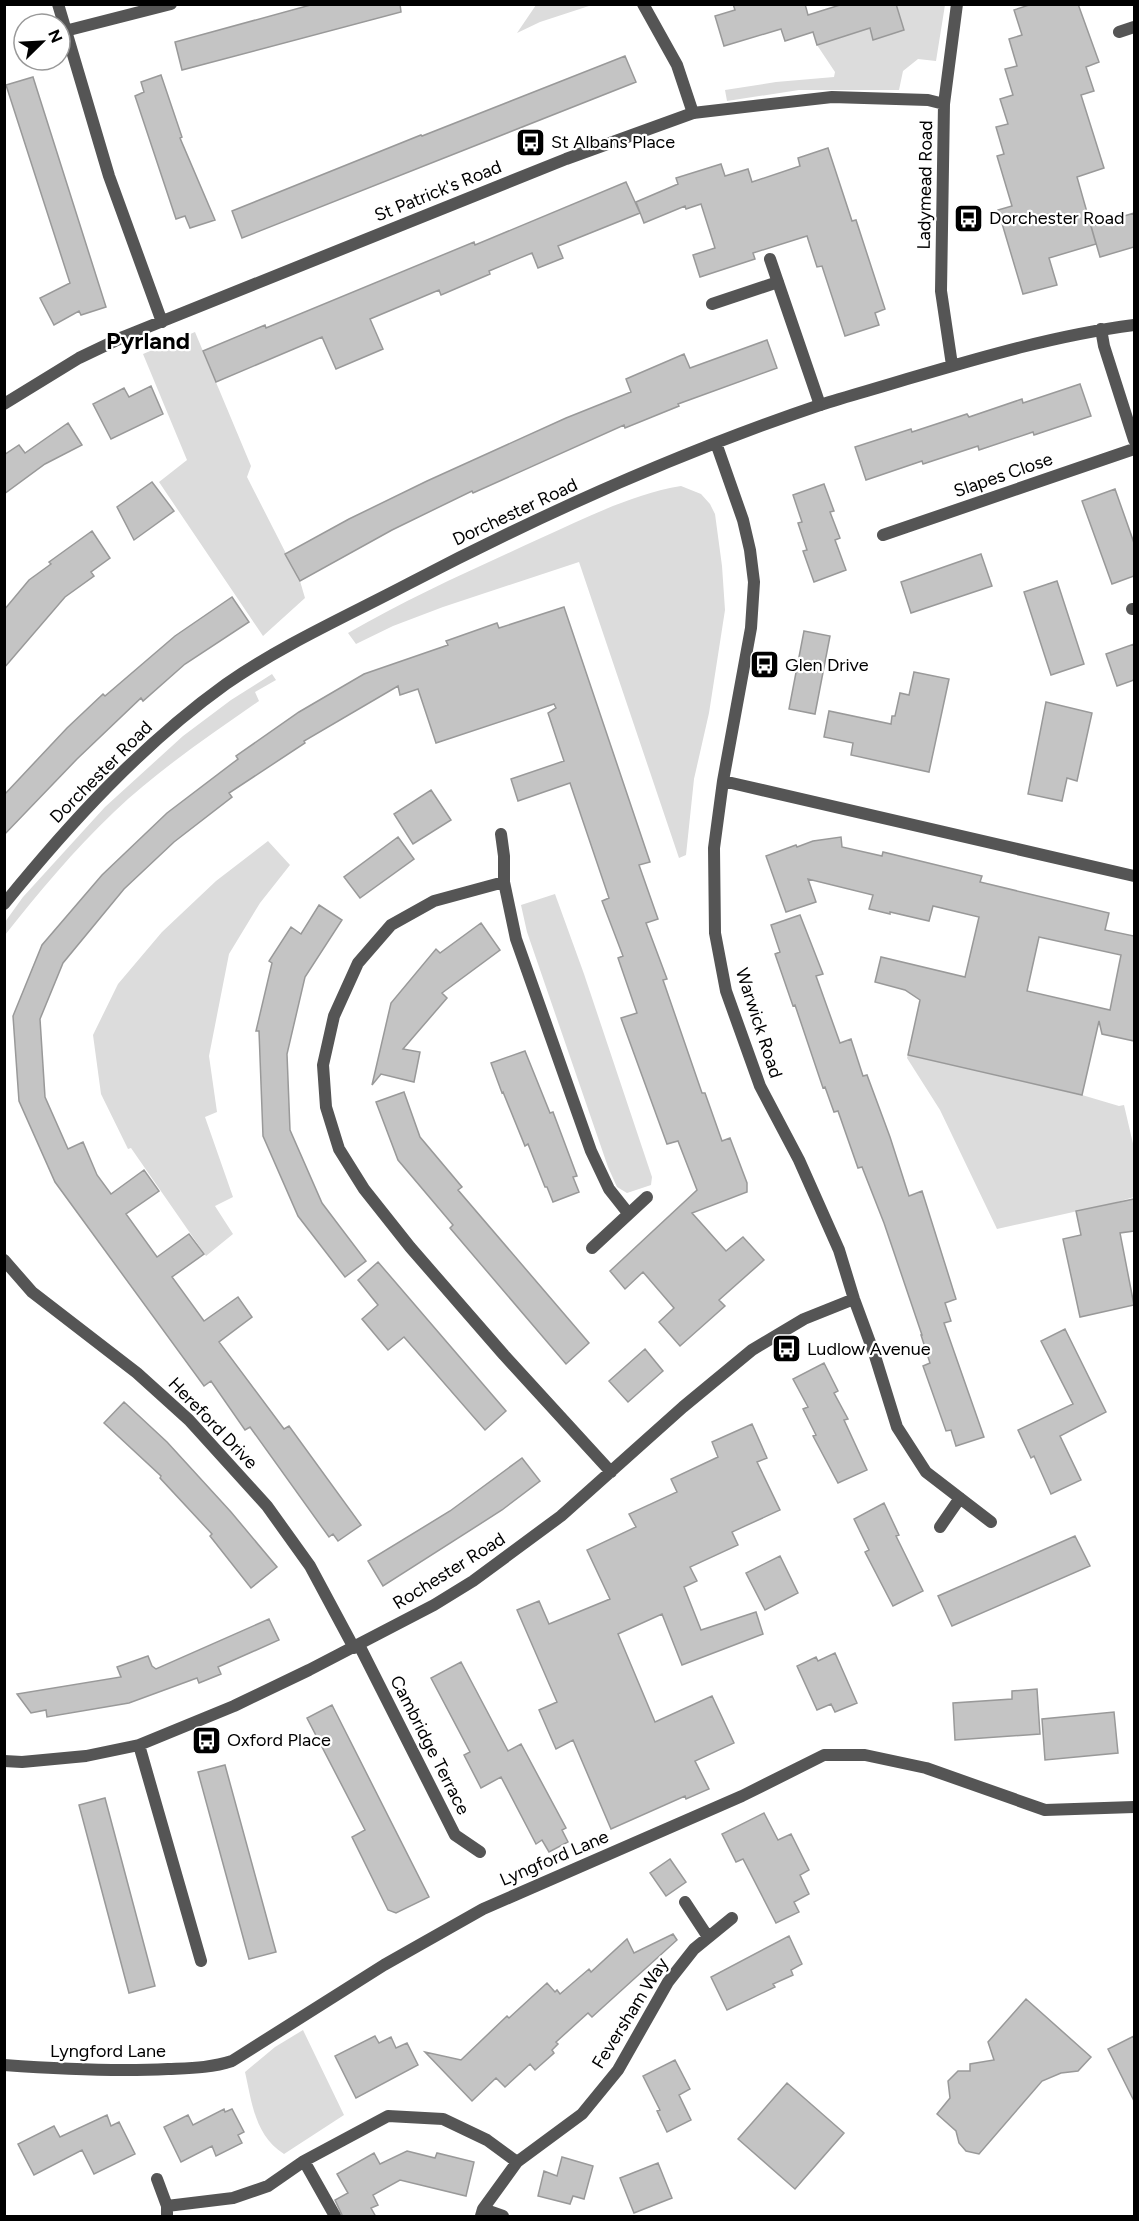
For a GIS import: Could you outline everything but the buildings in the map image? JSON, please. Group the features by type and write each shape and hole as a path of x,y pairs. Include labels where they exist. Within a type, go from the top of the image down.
{"street":[{"path":"72,29 171,4"},
{"path":"643,4 677,65 693,113"},
{"name":"Ladymead Road","path":"952,365 941,291 944,104 957,4"},
{"path":"1119,32 1134,27"},
{"path":"72,54 109,176 162,322"},
{"name":"St Patrick's Road","path":"4,404 79,358 123,337 566,159 693,113 832,97 928,100 944,104"},
{"path":"770,259 820,405"},
{"path":"712,304 778,282"},
{"name":"Dorchester Road","path":"4,904 74,821 139,755 225,685 305,637 493,540 716,443 820,405 952,365 1040,342 1101,329 1134,325"},
{"path":"1101,329 1104,346 1134,440"},
{"name":"Warwick Road","path":"716,443 743,520 754,582 751,628 723,782 714,848 715,933 726,991 760,1086 803,1168 839,1250 897,1427 926,1472 991,1522"},
{"name":"Slapes Close","path":"883,535 1134,448"},
{"path":"723,782 1134,876"},
{"path":"501,834 504,882 516,939 591,1151 609,1189 628,1214"},
{"path":"504,882 434,901 391,925 358,963 334,1016 323,1065 326,1107 339,1149 364,1189 410,1247 611,1472"},
{"path":"592,1248 647,1197"},
{"name":"Hereford Drive","path":"4,1260 32,1292 137,1373 189,1420 213,1446 267,1506 310,1566 357,1646"},
{"name":"Rochester Road","path":"4,1761 22,1762 86,1756 138,1745 234,1706 357,1646 473,1581 561,1516 683,1407 752,1350 804,1319 854,1299"},
{"path":"940,1527 960,1498"},
{"name":"Cambridge Terrace","path":"357,1646 455,1834 480,1852"},
{"path":"138,1745 201,1961"},
{"name":"Lyngford Lane","path":"4,2065 70,2070 154,2070 214,2067 232,2061 384,1965 483,1908 741,1796 824,1755 864,1755 926,1768 1045,1810 1134,1807"},
{"path":"685,1902 708,1937"},
{"name":"Feversham Way","path":"503,2217 482,2213 517,2162 582,2115 618,2070 668,1982 694,1949 732,1918"},
{"path":"158,2180 167,2212 233,2198 268,2187 304,2161 388,2116 443,2119 487,2139 517,2162"},
{"path":"304,2161 335,2217"}],"shaded area":[{"path":"536,5 592,5 540,22 517,33"},
{"path":"896,5 945,5 936,61 918,59 903,71 899,90 799,90 727,101 725,90 776,82 834,77 835,72 817,45 870,28 874,39"},
{"path":"195,332 251,466 247,477 300,581 305,598 263,636 159,482 187,460 143,354"},
{"path":"681,486 701,494 715,514 725,610 709,713 694,779 686,855 679,858 579,562 443,607 393,626 356,644 348,633 443,583 592,515 645,495"},
{"path":"272,674 276,680 255,692 259,701 166,768 99,826 5,935 5,922 23,897 105,807 183,736 231,700"},
{"path":"268,841 290,865 260,903 229,954 209,1056 217,1112 205,1117 233,1197 215,1206 233,1234 206,1256 131,1148 128,1149 101,1094 93,1035 118,984 162,932 216,881"},
{"path":"555,894 652,1177 651,1185 627,1193 617,1187 608,1167 527,932 521,905"},
{"path":"908,1055 1082,1095 1119,1106 1124,1105 1134,1148 1134,1197 997,1229 940,1110 907,1058"},
{"path":"303,2030 344,2115 284,2154 267,2138 256,2118 245,2072 275,2047"}],"place":[{"name":"St Albans Place","path":"530,142"},
{"name":"Dorchester Road","path":"968,218"},
{"name":"Glen Drive","path":"764,665"},
{"name":"Ludlow Avenue","path":"786,1349"},
{"name":"Oxford Place","path":"206,1740"}],"district":[{"name":"Pyrland","path":"148,340"}]}
